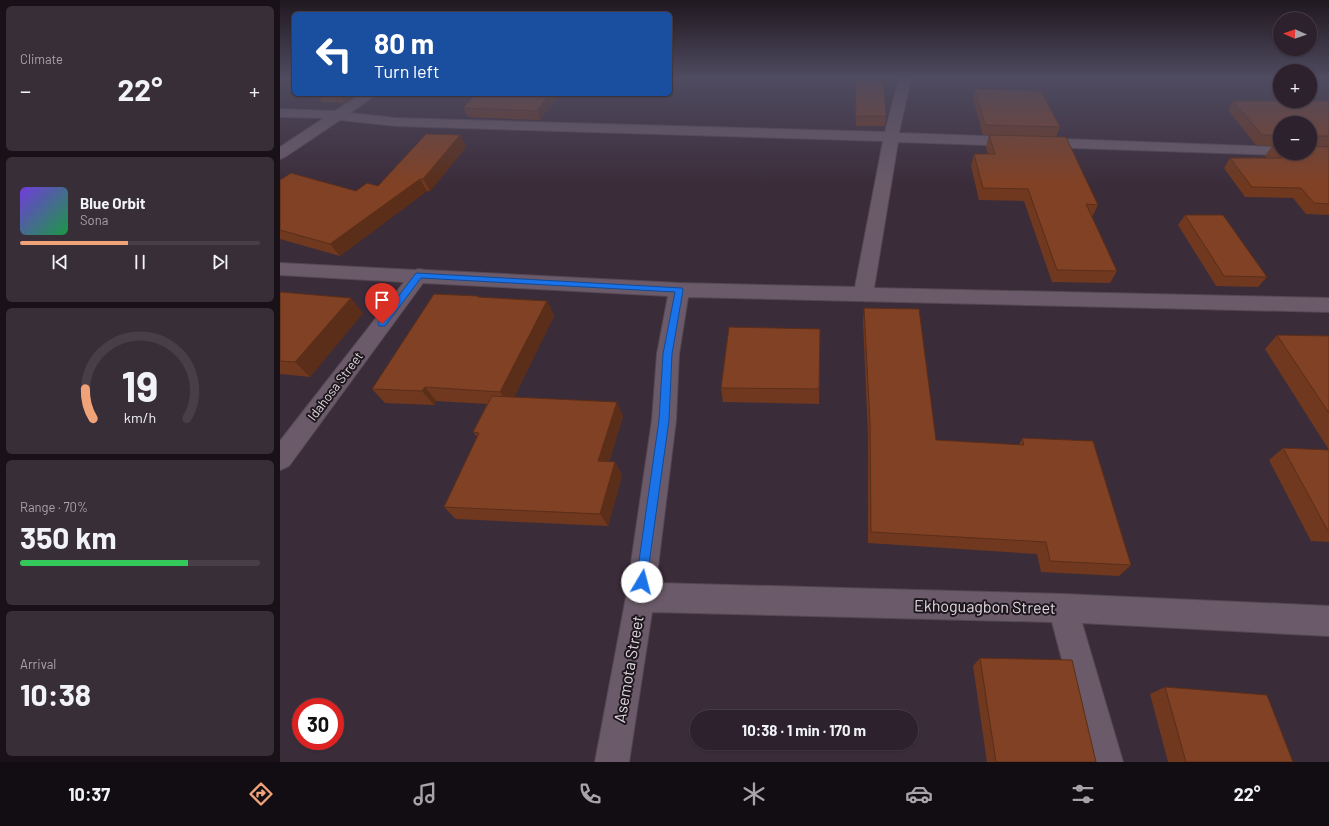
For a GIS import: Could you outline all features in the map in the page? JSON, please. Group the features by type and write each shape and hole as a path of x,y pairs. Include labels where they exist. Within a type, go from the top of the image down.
{"street":[{"path":"307,114 329,114 404,122 1273,151"},
{"path":"280,154 341,114"},
{"path":"863,295 891,137 897,114"},
{"path":"280,269 419,275 679,290 1329,305"},
{"name":"Idahosa Street","path":"280,459 419,275"},
{"name":"Asemota Street","path":"612,762 640,597 664,420 668,354 679,290"},
{"name":"Ekhoguagbon Street","path":"640,597 1063,608 1329,621"},
{"path":"1063,608 1106,762"}],"building":[{"path":"856,114 886,114 886,116 856,116"},
{"path":"982,114 1053,114 1060,127 985,125"},
{"path":"1244,114 1329,114 1329,136 1317,136 1317,116 1273,116 1273,135 1262,135"},
{"path":"426,134 460,135 423,179 420,179 330,244 280,230 280,180 291,173 356,191 367,183 378,186"},
{"path":"989,135 1066,137 1098,205 1086,204 1117,271 1057,270 1028,189 983,188 974,154 995,154"},
{"path":"1317,146 1329,147 1329,204 1314,203 1301,188 1252,187 1230,158 1317,160"},
{"path":"1185,215 1223,215 1267,277 1224,276"},
{"path":"280,292 351,298 295,362 280,361"},
{"path":"434,294 547,301 500,392 425,387 422,391 372,389"},
{"path":"864,308 919,309 936,440 1024,445 1022,438 1093,441 1131,565 1050,561 1046,542 871,532 870,422"},
{"path":"729,327 820,329 819,389 721,388"},
{"path":"1277,335 1329,336 1329,413"},
{"path":"492,396 617,402 598,461 615,462 600,514 444,507 479,433 473,432"},
{"path":"1283,448 1329,450 1329,531 1328,531"},
{"path":"980,658 1072,660 1096,762 996,762"},
{"path":"1165,687 1267,695 1293,762 1186,762"}],"route":[{"path":"382,324 419,275 679,290 668,354 664,420 642,582"}]}
